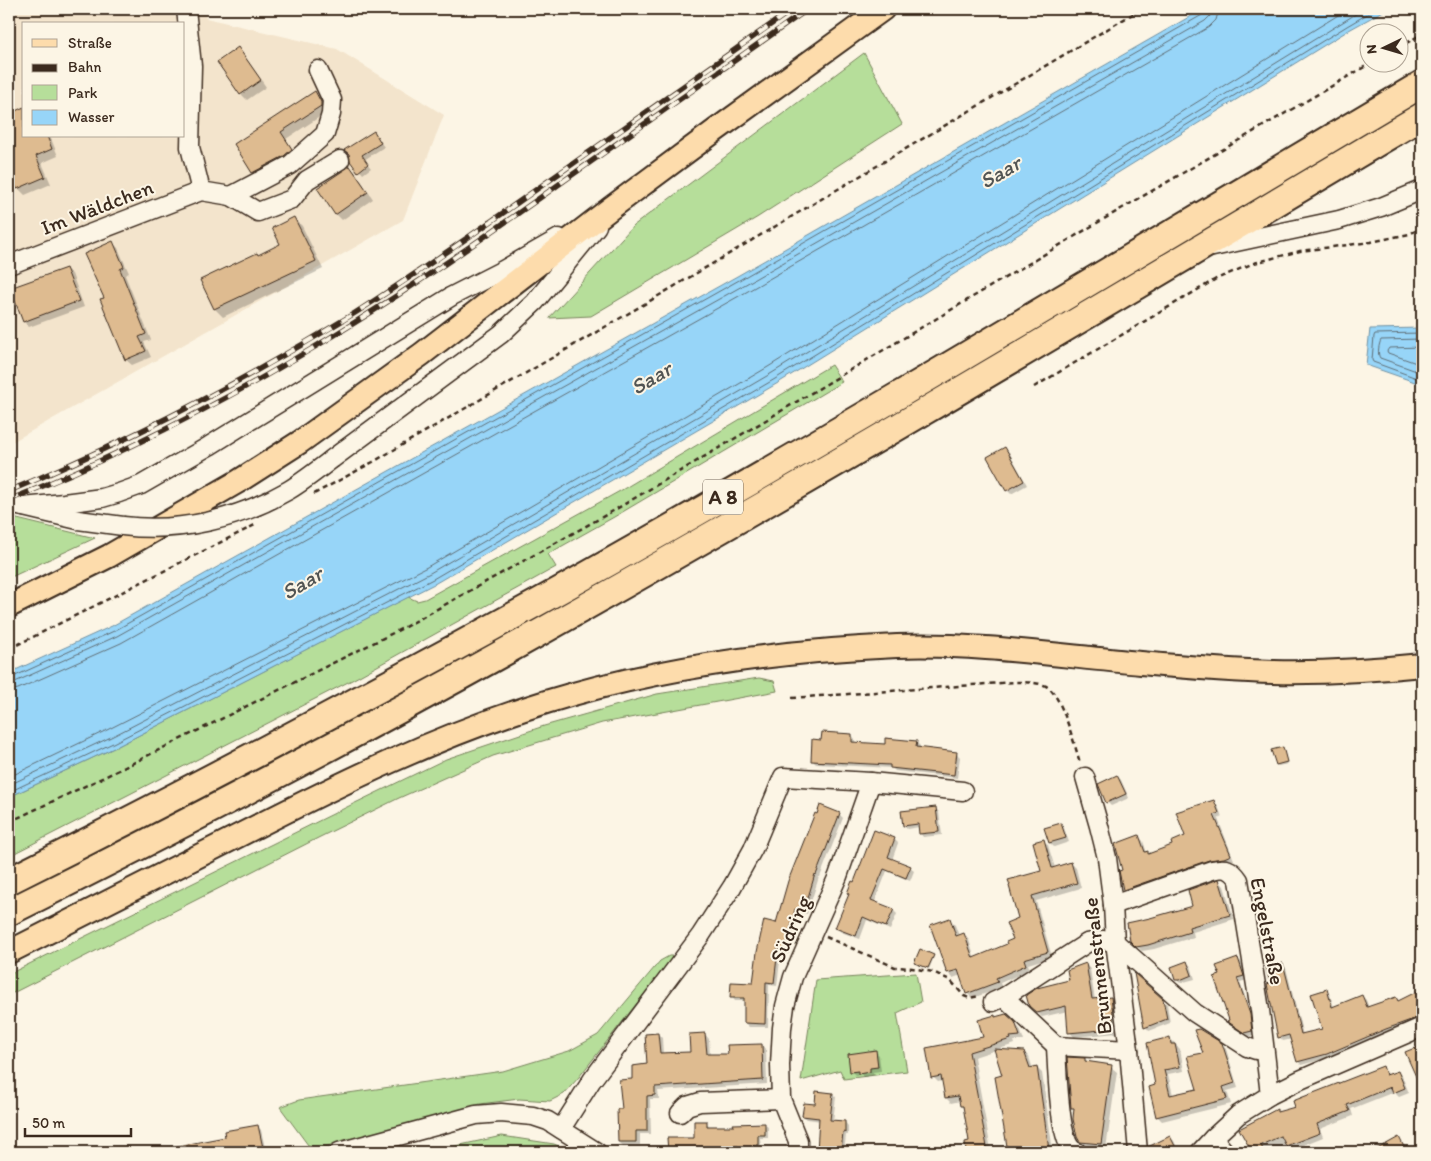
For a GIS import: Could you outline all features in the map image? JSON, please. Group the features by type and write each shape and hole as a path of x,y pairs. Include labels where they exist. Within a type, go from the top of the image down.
{"highway":[{"name":"A 8","path":"9,881 166,802 417,669 572,583 778,465 1422,84"},
{"name":"A 8","path":"9,912 178,827 568,617 791,489 1422,116"}],"main road":[{"path":"9,606 109,556 239,481 300,442 422,354 611,208 716,130 884,9"},
{"path":"9,952 333,787 398,758 452,735 547,701 645,676 761,656 900,646 1008,650 1144,663 1275,672 1372,670 1422,665"}],"street":[{"path":"186,9 192,66 190,147 201,191 231,196 258,212 292,199 307,180 340,160"},
{"path":"231,196 290,165 325,134 332,114 332,100 318,70"},
{"path":"1195,250 1339,220 1381,207 1422,190"},
{"name":"Im Wäldchen","path":"9,265 201,191"},
{"path":"16,506 78,520 148,528 194,524 231,516 262,504 289,490 501,334 520,317 550,284 611,208"},
{"path":"16,506 102,498 119,494 141,485 209,446 452,296 503,270 611,208"},
{"path":"561,1129 592,1080 701,935 732,887 753,849 783,777 871,782 962,791"},
{"name":"Brunnenstraße","path":"1085,778 1101,834 1113,905 1115,942 1138,1152"},
{"name":"Südring","path":"798,1152 798,1141 781,1099 781,1037 785,1006 793,977 838,876 871,782"},
{"name":"Engelstraße","path":"1113,905 1212,870 1223,868 1234,872 1239,880 1249,938 1270,1096"},
{"path":"1128,1050 1056,1046 998,1000 1087,943 1102,940 1115,942 1195,1013 1247,1047 1256,1050 1264,1049"},
{"path":"1200,1152 1212,1138 1238,1116 1270,1096 1300,1080 1422,1027"},
{"path":"1056,1046 1060,1104 1064,1128 1068,1143 1072,1150 1077,1152"},
{"path":"680,1113 687,1106 700,1102 781,1099"},
{"path":"339,1152 476,1115 501,1113 534,1116 548,1121 596,1152"},
{"path":"1212,1138 1224,1152"}],"path":[{"path":"307,498 373,462 648,302 1141,9"},
{"path":"1408,42 1422,34"},
{"path":"9,822 121,769 403,628 595,521 1097,223 1358,71"},
{"path":"1034,387 1208,284 1254,263 1300,251 1370,242 1409,234 1422,228"},
{"path":"9,648 265,520"},
{"path":"792,698 1015,682 1045,685 1051,689 1060,703 1085,778"},
{"path":"813,932 894,967 932,972 950,980 964,996 970,998 980,996 998,1000"}],"shaded area":[{"path":"9,9 204,9 206,18 337,49 444,115 403,220 9,442"}],"green space":[{"path":"864,53 902,124 758,217 591,316 549,318 633,226"},
{"path":"831,365 842,382 548,554 556,567 352,680 9,856 9,797 116,747 408,597 417,601 425,599 620,491"},
{"path":"9,517 95,538 9,578"},
{"path":"759,678 774,681 777,691 602,723 493,756 399,798 9,995 9,974 446,759 544,726 657,694"},
{"path":"669,956 674,956 579,1077 564,1094 550,1101 519,1099 480,1104 314,1150 308,1145 280,1107 299,1100 503,1071 569,1051 598,1035 660,961"},
{"path":"916,973 921,1002 897,1013 907,1071 844,1079 840,1070 801,1081 816,980"},
{"path":"502,1136 554,1144 572,1152 428,1152"}],"water":[{"name":"Saar","path":"1203,9 1387,9 1363,22 1358,22 1358,25 778,383 436,583 116,747 9,797 9,673 112,626 739,275"},
{"path":"1422,328 1422,385 1366,365 1370,329"}],"building":[{"path":"238,47 261,80 240,95 217,62"},
{"path":"315,91 321,106 281,132 292,149 284,156 252,173 234,144"},
{"path":"22,108 22,138 48,138 52,149 36,156 45,177 17,189 9,171 9,114"},
{"path":"374,131 381,143 362,155 368,164 358,172 350,161 349,154 344,150"},
{"path":"350,166 368,192 335,215 317,188"},
{"path":"294,217 316,261 214,309 200,280 280,244 272,228"},
{"path":"113,241 124,267 120,269 146,334 139,337 146,351 125,360 100,299 104,298 84,254"},
{"path":"66,268 79,301 23,322 10,288"},
{"path":"1005,447 1024,481 1006,491 987,457"},
{"path":"822,732 852,734 852,742 885,744 885,738 917,741 916,747 957,752 954,775 890,768 890,765 811,761 812,739 821,740"},
{"path":"1283,747 1287,762 1276,765 1271,750"},
{"path":"1117,775 1126,794 1106,803 1098,784"},
{"path":"1214,800 1219,813 1214,815 1231,855 1209,860 1123,890 1119,871 1122,870 1115,844 1139,835 1145,852 1148,851 1148,854 1172,845 1171,842 1185,836 1176,812"},
{"path":"820,805 840,813 815,874 804,911 795,909 786,951 778,949 774,983 766,982 765,1024 744,1023 744,998 730,998 731,982 753,983 764,920 776,923 788,881 815,813 817,814"},
{"path":"936,807 939,832 919,834 918,824 903,826 901,811"},
{"path":"1061,823 1066,838 1049,843 1044,828"},
{"path":"874,830 895,838 888,857 911,866 906,878 884,869 871,900 894,909 886,927 863,917 856,936 835,928 849,894 847,893 852,881 854,882"},
{"path":"1044,839 1052,868 1071,862 1077,883 1032,896 1048,952 1024,959 1026,965 996,978 998,982 966,994 958,970 947,973 930,925 950,918 956,936 964,933 973,958 1007,944 1006,942 1013,939 1006,923 1018,918 1008,880 1041,871 1033,842"},
{"path":"1219,879 1230,915 1189,927 1190,932 1148,945 1136,947 1130,941 1127,923 1192,906 1188,890"},
{"path":"920,949 934,955 928,968 914,963"},
{"path":"1238,958 1244,976 1237,978 1250,1014 1252,1031 1244,1033 1227,1021 1229,1020 1214,977 1220,975 1216,966"},
{"path":"1187,961 1192,975 1175,980 1171,967"},
{"path":"1086,963 1092,999 1111,997 1113,1029 1068,1033 1066,1006 1037,1013 1029,1006 1026,995 1037,988 1069,980 1067,970"},
{"path":"1283,963 1301,1034 1322,1029 1311,994 1327,989 1332,1007 1362,995 1367,1007 1396,997 1398,1001 1422,989 1422,1016 1327,1054 1297,1062 1289,1035 1278,1038 1267,984 1270,983 1266,967"},
{"path":"1134,973 1163,999 1167,1019 1144,1028"},
{"path":"1006,1014 1015,1022 1020,1036 1010,1037 1011,1039 969,1052 988,1152 966,1152 965,1142 969,1141 963,1106 960,1106 958,1096 945,1098 941,1076 931,1078 926,1048 983,1037 978,1020"},
{"path":"1199,1029 1222,1043 1235,1083 1223,1087 1227,1099 1156,1117 1149,1087 1155,1085 1147,1043 1170,1037 1171,1044 1175,1044 1180,1067 1164,1070 1170,1095 1197,1089 1187,1056 1203,1053 1194,1030"},
{"path":"658,1033 660,1053 690,1052 689,1034 705,1033 707,1054 728,1054 727,1045 762,1044 763,1080 655,1087 655,1095 647,1096 647,1131 636,1131 636,1142 618,1142 617,1109 622,1109 619,1080 632,1079 632,1066 647,1064 645,1034"},
{"path":"1422,1045 1422,1090 1405,1052"},
{"path":"994,1049 1024,1051 1030,1068 1037,1066 1049,1150 1008,1152 995,1077 1002,1075"},
{"path":"876,1050 878,1067 870,1068 870,1072 858,1074 858,1071 850,1072 848,1054"},
{"path":"1067,1057 1085,1058 1085,1061 1112,1065 1101,1144 1080,1142 1077,1137 1073,1119 1074,1108 1071,1108"},
{"path":"1383,1066 1386,1075 1398,1071 1405,1088 1393,1093 1391,1087 1347,1105 1350,1111 1317,1124 1320,1133 1286,1146 1281,1136 1261,1145 1264,1152 1252,1152 1239,1129 1277,1109 1277,1112 1295,1107 1293,1101"},
{"path":"816,1091 833,1093 830,1120 845,1121 845,1133 843,1132 841,1152 817,1152 819,1118 802,1116 804,1103 815,1104"},
{"path":"694,1121 707,1121 707,1126 765,1123 765,1135 758,1135 758,1145 754,1145 747,1152 744,1152 738,1146 721,1147 721,1151 668,1152 667,1138 694,1138"},
{"path":"258,1125 263,1148 243,1152 173,1152 173,1147 225,1137 224,1131"},
{"path":"1170,1136 1178,1152 1148,1152 1148,1147"},
{"path":"1399,1137 1404,1147 1395,1152 1372,1152"}],"railway":[{"path":"9,491 98,452 185,409 355,313 456,246 793,9"},
{"path":"9,500 87,467 202,411 346,328 477,242 808,9"}]}
